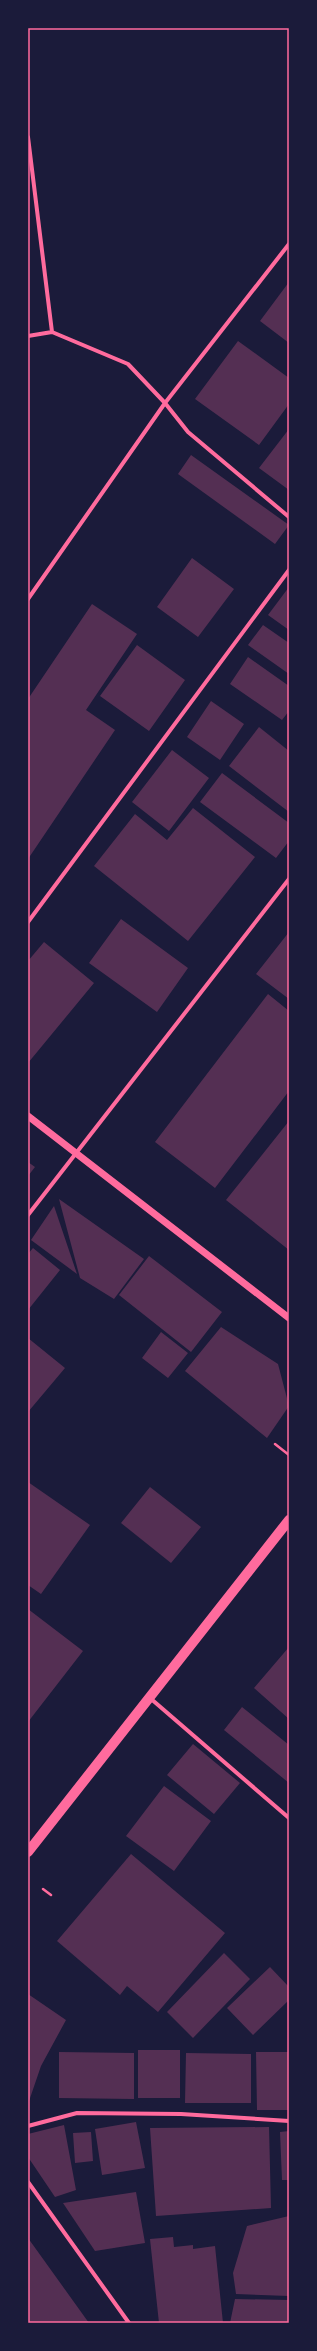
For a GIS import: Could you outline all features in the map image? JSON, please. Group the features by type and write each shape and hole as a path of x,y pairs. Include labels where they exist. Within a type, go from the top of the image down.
{"main road":[{"path":"28,1852 289,1520"}],"street":[{"path":"28,137 52,332"},
{"path":"28,599 165,403 289,244"},
{"path":"28,336 52,332 128,364 165,403 188,432 289,517"},
{"path":"28,922 289,570"},
{"path":"28,1215 289,879"},
{"path":"28,1116 289,1318"},
{"path":"150,1697 289,1818"},
{"path":"28,2126 77,2113 181,2114 289,2121"},
{"path":"28,2182 130,2323"}],"path":[{"path":"275,1444 289,1455"},
{"path":"43,1889 51,1895"}],"building":[{"path":"289,282 289,343 260,321"},
{"path":"238,341 289,378 289,404 259,445 195,399"},
{"path":"289,429 289,490 259,468"},
{"path":"191,455 289,525 275,544 178,474"},
{"path":"192,558 234,589 198,637 157,607"},
{"path":"289,587 289,630 268,615"},
{"path":"92,604 137,634 86,710 115,730 28,859 28,699"},
{"path":"263,625 289,643 289,674 248,645"},
{"path":"137,645 185,680 149,731 100,696"},
{"path":"248,657 289,686 289,711 282,720 230,684"},
{"path":"211,701 244,724 220,760 187,737"},
{"path":"259,727 289,751 289,812 229,766"},
{"path":"172,750 209,778 169,831 132,802"},
{"path":"222,773 289,823 289,841 276,858 200,802"},
{"path":"193,808 255,857 188,941 94,866 135,814 167,840"},
{"path":"121,919 188,968 157,1012 89,963"},
{"path":"289,932 289,999 256,974"},
{"path":"44,942 94,983 28,1063 28,961"},
{"path":"268,994 289,1011 289,1091 215,1188 155,1142"},
{"path":"289,1121 289,1250 226,1200"},
{"path":"28,1162 35,1167 28,1176"},
{"path":"59,1199 144,1259 114,1299 80,1278"},
{"path":"54,1206 77,1274 31,1240"},
{"path":"33,1248 60,1270 28,1310 28,1254"},
{"path":"149,1256 222,1312 191,1352 119,1295"},
{"path":"221,1327 278,1364 289,1406 267,1438 185,1371"},
{"path":"161,1332 188,1353 168,1378 142,1358"},
{"path":"28,1338 65,1368 28,1412"},
{"path":"28,1482 90,1525 41,1594 28,1585"},
{"path":"150,1487 201,1527 171,1563 121,1523"},
{"path":"28,1609 83,1651 28,1722"},
{"path":"289,1647 289,1719 254,1688"},
{"path":"242,1707 289,1745 289,1783 224,1730"},
{"path":"193,1744 240,1783 214,1814 167,1775"},
{"path":"164,1786 211,1821 174,1871 126,1836"},
{"path":"131,1854 225,1933 158,2012 127,1986 120,1995 57,1941"},
{"path":"224,1953 250,1979 193,2038 167,2012"},
{"path":"270,1967 289,1987 289,2000 253,2035 227,2008"},
{"path":"28,1994 66,2020 41,2066 28,2104"},
{"path":"138,2050 180,2050 180,2098 138,2098"},
{"path":"59,2052 134,2053 134,2099 59,2098"},
{"path":"256,2052 289,2052 289,2110 257,2110"},
{"path":"186,2053 251,2054 251,2103 185,2103"},
{"path":"136,2122 145,2168 102,2175 95,2129"},
{"path":"64,2125 76,2190 55,2197 28,2157 28,2134"},
{"path":"269,2127 271,2208 156,2216 150,2128"},
{"path":"289,2131 289,2180 282,2180 280,2132"},
{"path":"91,2132 93,2161 75,2163 73,2133"},
{"path":"136,2192 145,2243 95,2251 63,2203"},
{"path":"289,2216 289,2296 236,2294 233,2273 247,2226"},
{"path":"173,2237 174,2247 193,2245 193,2249 215,2246 223,2323 159,2323 150,2239"},
{"path":"28,2238 89,2323 28,2323"},
{"path":"235,2299 289,2300 289,2323 230,2323"}]}
